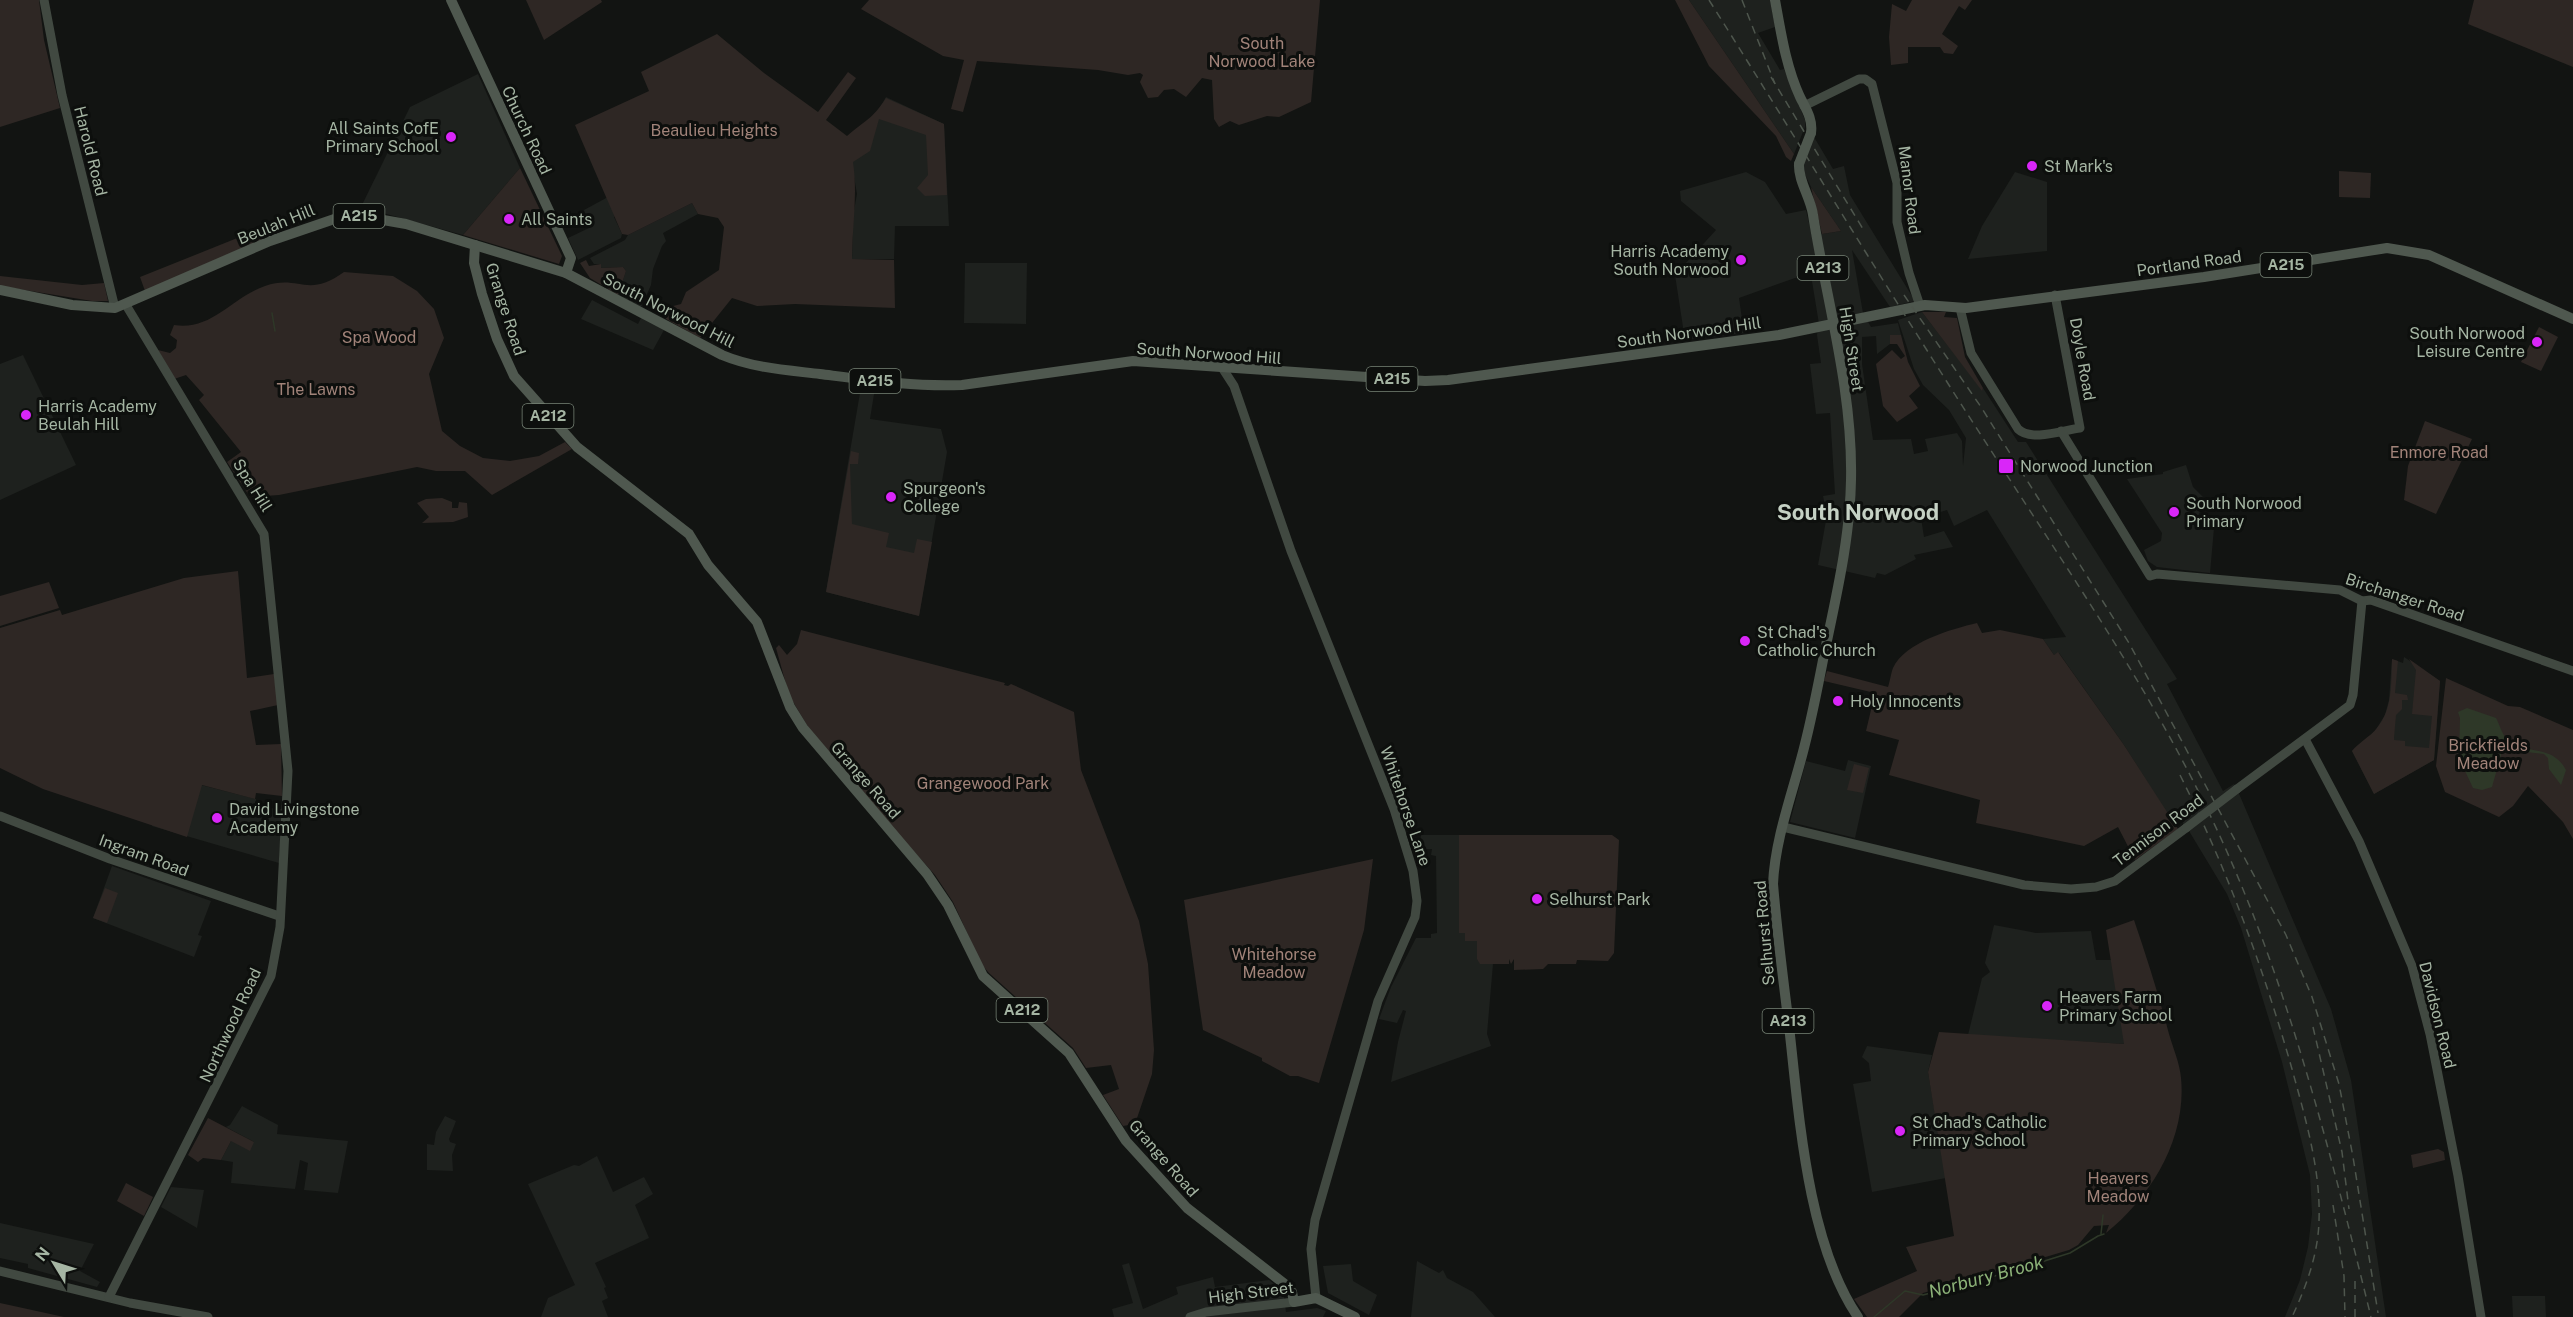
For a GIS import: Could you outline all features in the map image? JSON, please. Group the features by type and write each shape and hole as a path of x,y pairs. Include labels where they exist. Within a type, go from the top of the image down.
{"main road":[{"name":"Church Road","path":"451,0 571,258 586,284"},
{"name":"A213","path":"1775,0 1786,58 1804,105"},
{"name":"High Street","path":"1804,105 1811,120 1811,133 1799,164 1800,174 1812,209 1834,326 1852,454 1849,506"},
{"name":"Beulah Hill","path":"0,290 72,305 114,308 126,305 270,241 349,214 406,224 566,273"},
{"name":"Grange Road","path":"475,245 474,263 482,294 497,339 514,376 577,447 689,534 708,565 757,622 790,707 803,728 927,874 948,905 977,969 1069,1053 1126,1141 1195,1215 1289,1289 1294,1302"},
{"name":"Portland Road","path":"1834,326 1920,306 1938,304 1960,308 2204,277 2387,248 2429,255 2573,320"},
{"path":"566,273 571,258"},
{"name":"South Norwood Hill","path":"566,273 724,356 768,368 872,380 945,385 1133,361 1249,371 1425,381 1448,380 1834,326"},
{"name":"Selhurst Road","path":"1849,506 1827,642 1807,736 1774,866 1773,884 1799,1116 1827,1257 1840,1287 1858,1317"},
{"path":"1316,1298 1355,1317"},
{"name":"High Street","path":"1294,1302 1316,1298"}],"street":[{"name":"Harold Road","path":"44,0 62,95 114,308"},
{"name":"Manor Road","path":"1804,105 1852,82 1867,80 1874,88 1898,188 1897,222 1909,273 1920,306"},
{"name":"Doyle Road","path":"2055,295 2080,428 2061,431"},
{"name":"Spa Hill","path":"126,305 161,366 263,530 283,705"},
{"path":"1960,308 1971,353 2018,429 2031,435 2061,431"},
{"name":"Whitehorse Lane","path":"1223,369 1233,385 1291,551 1394,809 1408,849 1416,888 1415,917 1411,934 1378,1001 1315,1220 1311,1249 1316,1298"},
{"path":"1233,385 1243,373 1249,371"},
{"name":"Birchanger Road","path":"2061,431 2150,576 2157,574 2340,590 2362,601 2371,600 2573,671"},
{"name":"Tennison Road","path":"1783,827 2024,885 2071,889 2096,887 2115,881 2346,710 2352,701 2362,601"},
{"name":"Northwood Road","path":"109,1298 263,996 278,947 284,879 288,771 283,705"},
{"name":"Davidson Road","path":"2305,740 2363,851 2412,966 2430,1034 2458,1176 2481,1317"},
{"name":"Ingram Road","path":"0,816 110,859 279,916"},
{"path":"0,1271 109,1298 208,1317"},
{"name":"High Street","path":"1190,1317 1212,1311 1294,1302"}],"shaded area":[{"path":"1689,0 1770,0 1775,27 1758,33 1780,70 1784,69 1805,120 1805,127 1794,154"},
{"name":"All Saints CofE Primary School","path":"478,74 520,168 463,235 361,207 410,107"},
{"path":"886,97 944,124 949,226 895,226 894,259 852,259 853,216 857,194 847,136 863,137"},
{"path":"1814,137 1833,169 1844,166 1850,195 1915,301 1890,307 1852,250 1863,313 1871,327 1898,323 1901,335 1890,336 1890,344 1877,354 1876,336 1862,337 1862,364 1873,440 1911,439 1914,454 1928,451 1925,439 1957,433 1962,441 1963,466 1966,438 1949,410 1923,385 1914,369 1898,320 1922,312 1982,390 1983,388 2018,442 2026,442 2177,679 2167,684 2223,791 2234,784 2237,789 2331,1009 2351,1080 2386,1317 2285,1317 2300,1280 2308,1247 2312,1214 2310,1175 2282,1062 2241,928 2227,894 2189,831 2182,822 2175,826 2124,745 2059,653 2054,655 2043,639 2066,637 1987,510 1954,526 1947,510 1921,518 1924,537 1944,531 1953,547 1914,555 1916,559 1885,575 1877,573 1875,578 1818,565 1827,515 1823,496 1835,494 1830,413 1816,414 1810,364 1821,363 1817,335 1819,324 1811,275 1795,278 1739,298 1744,333 1685,340 1675,275 1716,230 1681,201 1680,191 1746,172 1765,182 1786,214 1806,210 1813,240 1822,234 1841,231 1811,187 1802,168"},
{"path":"2015,172 2047,182 2047,251 1968,259 1982,226"},
{"path":"608,197 616,215 614,217 622,234 621,238 578,260 568,238 589,228 584,210"},
{"path":"692,203 698,214 663,233 666,241 653,269 651,285 641,307 618,295 626,271 623,267 601,268 601,264 594,264 590,258 625,240 628,235"},
{"path":"965,263 1027,263 1026,324 964,323"},
{"path":"592,300 638,324 641,318 664,330 653,350 581,319"},
{"name":"Harris Academy Beulah Hill","path":"23,355 76,465 0,500 0,364"},
{"name":"Spurgeon's College","path":"861,387 875,388 870,419 941,429 947,452 919,616 826,592"},
{"name":"South Norwood Primary","path":"2186,465 2193,487 2205,499 2194,526 2214,528 2210,573 2157,567 2148,561 2144,550 2161,541 2162,533 2127,479 2163,474 2163,472"},
{"path":"2404,657 2440,681 2434,760 2374,794 2352,751 2375,731 2385,715 2389,700 2392,659 2403,663"},
{"path":"2467,708 2496,718 2505,737 2515,744 2554,757 2566,770 2561,785 2549,769 2548,758 2544,754 2526,752 2507,744 2503,748 2492,787 2482,790 2473,788 2459,758 2460,718 2458,712"},
{"path":"1848,760 1871,766 1855,838 1790,822 1806,761 1845,771"},
{"name":"David Livingstone Academy","path":"162,775 256,799 256,807 282,809 279,863 152,826"},
{"path":"1421,835 1459,835 1459,932 1466,933 1477,941 1477,958 1481,964 1493,964 1487,1034 1491,1046 1391,1082 1406,1011 1403,1010 1397,1023 1379,1019 1391,987 1416,938 1431,938 1431,934 1437,933 1436,856 1431,855 1432,849 1419,849"},
{"path":"112,866 211,901 198,935 202,936 194,957 93,918"},
{"name":"Heavers Farm Primary School","path":"1994,925 2036,933 2091,931 2096,960 2112,960 2125,1044 1968,1035 1982,978 1990,972 1985,963"},
{"name":"St Chad's Catholic Primary School","path":"1867,1046 1932,1055 1928,1072 1946,1178 1872,1192 1853,1084 1871,1081 1869,1063 1862,1057"},
{"path":"242,1106 278,1125 277,1134 348,1141 338,1193 304,1190 308,1163 300,1160 295,1189 231,1183 233,1162 221,1160 231,1141 254,1142 226,1127 230,1125"},
{"path":"445,1116 456,1121 449,1139 450,1142 456,1144 452,1155 453,1171 427,1170 427,1144 434,1145 436,1132"},
{"path":"597,1156 613,1192 644,1177 653,1194 635,1205 649,1238 595,1263 606,1287 604,1288 608,1298 602,1301 608,1317 541,1317 548,1298 575,1285 528,1184 574,1165 579,1166"},
{"path":"171,1187 204,1190 197,1228 161,1207"},
{"path":"0,1223 94,1244 80,1271 100,1282 97,1287 28,1268 28,1264 0,1258"},
{"path":"1417,1261 1439,1273 1443,1270 1447,1278 1473,1292 1495,1317 1411,1317"},
{"path":"1129,1263 1143,1309 1178,1294 1176,1287 1213,1277 1215,1287 1269,1280 1283,1291 1286,1312 1317,1308 1326,1311 1323,1317 1114,1317 1112,1309 1133,1303 1122,1265"},
{"path":"1351,1264 1353,1281 1377,1295 1369,1315 1328,1293 1323,1266"},
{"path":"2512,1296 2545,1296 2546,1317 2513,1317"}],"green space":[{"path":"0,0 39,0 44,40 60,108 0,127"},
{"path":"526,0 601,0 602,2 544,40"},
{"name":"South Norwood Lake","path":"869,0 1320,0 1311,102 1279,117 1267,116 1239,125 1230,121 1219,127 1214,119 1212,80 1202,78 1186,97 1174,89 1164,90 1158,97 1148,98 1140,82 1143,75 1140,73 1128,75 1098,70 977,61 963,112 951,109 964,60 943,56 861,9"},
{"path":"1675,0 1689,0 1794,154 1791,161 1786,157 1776,136 1709,66"},
{"path":"1912,0 1972,0 1965,10 1959,6 1942,34 1958,46 1953,54 1944,53 1940,47 1908,47 1908,63 1891,65 1889,37 1892,4 1906,11"},
{"path":"2474,0 2573,0 2573,67 2468,24"},
{"name":"Beaulieu Heights","path":"717,34 764,73 818,112 848,72 856,78 826,120 847,136 872,115 886,98 944,124 947,195 925,196 917,188 928,175 926,135 879,119 870,151 853,162 855,199 852,259 894,260 895,308 795,304 757,306 732,298 700,338 666,319 669,307 681,304 686,292 719,270 724,227 718,218 698,214 692,203 628,235 622,234 575,125 649,91 641,72"},
{"path":"520,168 562,256 559,264 463,235"},
{"path":"2339,171 2371,173 2370,198 2339,197"},
{"path":"1811,187 1841,231 1822,234"},
{"path":"260,229 263,239 145,291 140,277"},
{"path":"586,260 589,266 601,264 601,268 623,267 626,271 618,295 590,278 580,263"},
{"name":"Spa Wood","path":"344,272 393,276 417,291 434,309 444,338 429,374 442,431 460,446 483,458 510,461 539,456 565,442 572,449 492,495 465,471 436,471 417,467 279,495 250,497 227,462 241,452 199,400 204,395 186,375 174,379 158,350 170,353 176,348 177,340 170,335 174,325 200,323 253,291 277,283 321,284"},
{"path":"0,276 82,285 104,283 108,301 92,301 0,286"},
{"path":"1922,312 1946,312 1944,317 1957,318 1965,357 1983,388 1982,391"},
{"name":"South Norwood Leisure Centre","path":"2539,327 2558,337 2541,371 2521,362"},
{"path":"1890,335 1901,335 1908,362 1920,386 1909,396 1918,408 1897,422 1883,406 1876,364 1892,350 1901,359 1905,356 1897,344 1890,344"},
{"name":"Enmore Road","path":"2425,421 2472,439 2436,514 2404,500 2408,466"},
{"path":"851,451 859,453 858,464 850,464 852,524 889,533 886,547 914,553 917,539 932,542 919,616 826,592"},
{"path":"442,498 452,502 452,508 458,508 459,502 467,503 468,517 453,522 422,523 429,517 417,503 426,499"},
{"path":"238,571 247,678 274,674 278,705 250,711 256,745 281,744 282,796 256,793 255,799 202,785 187,837 43,789 0,768 0,628 60,610 62,615 184,578"},
{"path":"49,582 59,608 0,626 0,596"},
{"path":"1977,623 1982,633 2000,630 2043,639 2054,655 2058,652 2124,745 2178,829 2135,860 2118,827 2084,846 1976,823 1980,800 1889,775 1899,740 1866,731 1875,693 1824,681 1827,671 1888,687 1893,668 1908,651 1930,638"},
{"name":"Grangewood Park","path":"801,630 1005,683 1004,685 1011,684 1074,712 1081,770 1139,921 1148,964 1154,1050 1152,1074 1135,1124 1123,1126 1103,1095 1119,1089 1111,1065 1086,1068 1073,1048 989,973 982,965 953,902 935,875 820,747 789,695 776,648 779,645 787,655 797,644"},
{"path":"2392,659 2398,661 2395,693 2407,695 2408,700 2402,700 2402,709 2396,715 2394,740 2405,741 2405,746 2429,748 2432,716 2412,714 2416,670 2409,659 2440,681 2434,760 2374,794 2352,751 2374,731 2386,712 2389,704"},
{"name":"Brickfields Meadow","path":"2446,678 2508,706 2520,707 2573,730 2573,839 2563,822 2528,786 2513,806 2499,817 2445,792 2436,766"},
{"path":"1854,764 1869,768 1863,793 1847,790"},
{"name":"Selhurst Park","path":"1459,835 1612,835 1619,840 1614,953 1608,961 1577,960 1576,964 1548,964 1543,969 1514,970 1514,959 1511,964 1509,959 1509,964 1480,964 1477,959 1477,941 1465,941 1465,933 1459,933"},
{"name":"Whitehorse Meadow","path":"1373,859 1364,930 1319,1083 1298,1076 1290,1076 1262,1061 1262,1058 1203,1030 1184,900"},
{"path":"105,888 118,893 107,923 93,918"},
{"name":"Heavers Meadow","path":"2134,920 2157,991 2181,1078 2178,1122 2172,1144 2151,1184 2138,1202 2106,1233 2109,1225 2094,1226 2078,1245 2069,1250 1923,1293 1899,1317 1867,1317 1854,1299 1917,1271 1906,1247 1954,1236 1928,1072 1939,1032 2124,1044 2106,930"},
{"path":"208,1118 254,1142 250,1151 231,1141 221,1160 203,1158 198,1162 188,1155"},
{"path":"2438,1149 2444,1152 2445,1160 2413,1168 2411,1155"},
{"path":"126,1183 153,1197 144,1216 117,1201"},
{"path":"0,1303 64,1317 0,1317"}],"waterway":[{"path":"272,313 275,331"},
{"name":"Norbury Brook","path":"2101,1234 2103,1215"},
{"name":"Norbury Brook","path":"1874,1317 1905,1291 1923,1295 2006,1273 2070,1253 2104,1234"}],"railway":[{"path":"1709,0 1954,393 2119,650 2179,754 2206,807 2253,915 2293,1028 2327,1144 2371,1317"},
{"path":"1742,0 1775,84"},
{"path":"1771,77 1863,229"},
{"path":"1904,295 1981,407 2129,643 2286,935 2312,997 2339,1084 2378,1313"},
{"path":"2180,775 2228,882 2269,993 2292,1069 2315,1163 2319,1202 2318,1234 2310,1270 2292,1317"},
{"path":"2313,1027 2342,1152 2349,1209"},
{"path":"2333,1205 2344,1276 2345,1317"},
{"path":"2355,1275 2355,1317"}],"place":[{"name":"All Saints CofE Primary School","path":"451,137"},
{"name":"St Mark's","path":"2032,166"},
{"name":"All Saints","path":"509,219"},
{"name":"Harris Academy South Norwood","path":"1741,260"},
{"name":"South Norwood Leisure Centre","path":"2537,342"},
{"name":"Harris Academy Beulah Hill","path":"26,415"},
{"name":"Norwood Junction","path":"2006,466"},
{"name":"Spurgeon's College","path":"891,497"},
{"name":"South Norwood Primary","path":"2174,512"},
{"name":"St Chad's Catholic Church","path":"1745,641"},
{"name":"Holy Innocents","path":"1838,701"},
{"name":"David Livingstone Academy","path":"217,818"},
{"name":"Selhurst Park","path":"1537,899"},
{"name":"Heavers Farm Primary School","path":"2047,1006"},
{"name":"St Chad's Catholic Primary School","path":"1900,1131"}],"district":[{"name":"South Norwood","path":"1858,512"}],"park label":[{"name":"The Lawns","path":"316,389"}]}
